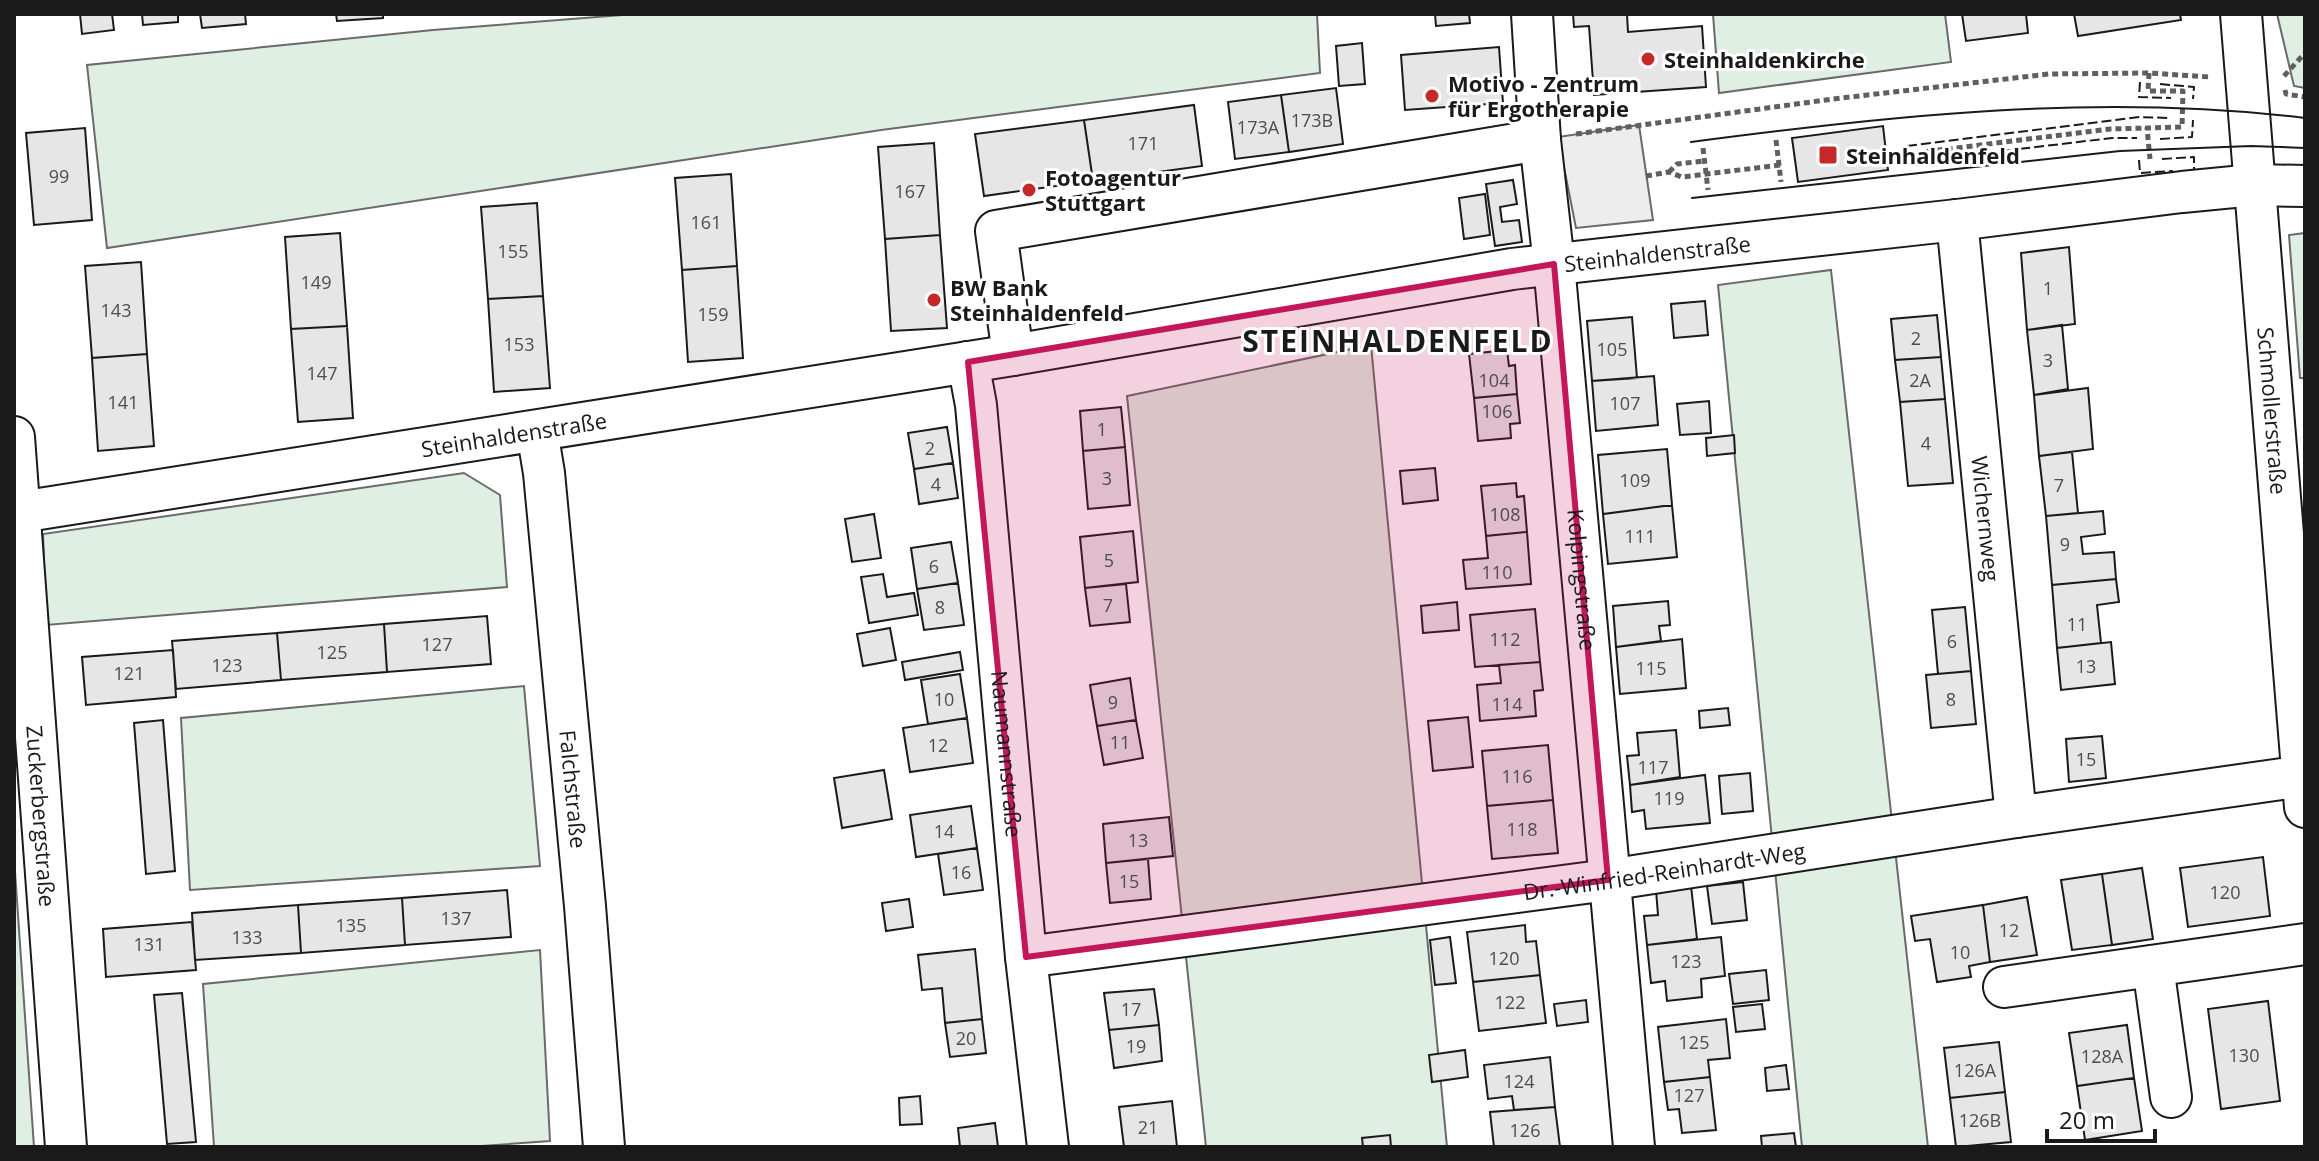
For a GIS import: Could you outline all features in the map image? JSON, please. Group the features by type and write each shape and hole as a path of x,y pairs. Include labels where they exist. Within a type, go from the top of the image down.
{"street":[{"name":"Kolpingstraße","path":"1532,14 1540,140 1554,264 1634,1147"},
{"name":"Schmollerstraße","path":"2241,14 2265,78 2254,185 2304,792"},
{"path":"1013,355 996,231 1540,140"},
{"name":"Steinhaldenstraße","path":"17,513 1013,355 1309,302 1554,264 2254,185 2305,186"},
{"name":"Wichernweg","path":"1957,220 2016,817"},
{"name":"Naumannstraße","path":"968,362 977,421 1026,957 1048,1147"},
{"name":"Falchstraße","path":"537,431 546,489 583,875 604,1147"},
{"name":"Zuckerbergstraße","path":"14,437 17,513 66,1147"},
{"name":"Dr.-Winfried-Reinhardt-Weg","path":"1026,957 1608,880 2016,817 2304,792"},
{"path":"2004,987 2305,944"},
{"path":"2153,966 2171,1097"}],"path":[{"path":"1540,140 1833,99 2049,74 2149,73 2265,78 2286,94 2305,97"},
{"path":"1907,154 2110,129 2182,127 2183,91 2148,91 2149,73"},
{"path":"2147,128 2150,165"},
{"path":"1776,140 1781,182"},
{"path":"1703,148 1708,190"},
{"path":"1669,172 1677,164 1704,161"},
{"path":"1646,176 1669,172 1682,177 1780,165"}],"highlighted area":[{"path":"1554,264 1608,880 1026,957 968,362"}],"green space":[{"path":"635,14 1317,14 1320,73 881,130 107,248 87,65 433,30"},
{"path":"1713,14 1945,14 1951,62 1719,93"},
{"path":"2277,14 2305,14 2305,88 2294,86"},
{"path":"2305,233 2305,378 2300,378 2289,235"},
{"path":"1831,270 1928,1147 1802,1147 1718,285"},
{"path":"1371,345 1447,1147 1206,1147 1127,396"},
{"path":"464,473 500,495 507,587 46,625 43,534"},
{"path":"524,686 540,866 190,890 181,718"},
{"path":"14,857 34,1147 14,1147"},
{"path":"540,950 550,1141 467,1147 214,1147 203,984"}],"shaded area":[{"path":"1639,125 1653,220 1576,228 1558,137"}],"building":[{"path":"80,14 112,14 114,30 82,34"},
{"path":"142,14 178,14 178,22 143,25"},
{"path":"200,14 245,14 246,24 202,28"},
{"path":"336,14 383,14 383,18 337,21"},
{"path":"1435,14 1469,14 1470,23 1436,26"},
{"name":"Steinhaldenkirche","path":"1573,14 1627,14 1628,32 1702,26 1706,87 1594,95 1589,26 1574,27"},
{"path":"1962,14 2026,14 2028,33 1966,41"},
{"path":"2074,14 2180,14 2181,20 2078,36"},
{"path":"1362,43 1365,84 1339,86 1336,46"},
{"path":"1499,47 1503,103 1405,110 1401,55"},
{"path":"1336,88 1343,144 1289,152 1281,95"},
{"path":"1281,95 1289,152 1235,159 1228,102"},
{"path":"1194,105 1202,166 1093,181 1084,120"},
{"path":"1084,120 1093,181 984,196 975,134"},
{"path":"1883,126 1888,170 1798,182 1792,138"},
{"path":"85,128 92,220 34,225 26,133"},
{"path":"934,143 940,235 885,239 878,147"},
{"path":"731,174 737,266 682,270 675,178"},
{"path":"1513,180 1517,204 1500,207 1502,222 1519,220 1522,242 1495,246 1486,184"},
{"path":"1485,194 1490,235 1464,239 1459,198"},
{"path":"537,203 543,296 488,299 481,207"},
{"path":"340,233 347,326 291,329 285,237"},
{"path":"940,235 947,328 891,331 885,239"},
{"path":"2069,247 2075,324 2027,330 2021,253"},
{"path":"141,262 147,354 92,358 85,266"},
{"path":"737,266 743,358 688,362 682,270"},
{"path":"543,296 550,388 494,392 488,299"},
{"path":"1705,301 1708,335 1674,338 1671,304"},
{"path":"1937,315 1941,357 1895,360 1891,319"},
{"path":"1632,317 1637,378 1592,381 1587,321"},
{"path":"2062,325 2068,389 2034,395 2027,330"},
{"path":"347,326 353,418 298,422 291,329"},
{"path":"1507,350 1509,366 1515,365 1517,394 1474,398 1469,354"},
{"path":"147,354 154,446 98,451 92,358"},
{"path":"1941,357 1945,399 1900,402 1895,360"},
{"path":"1654,376 1658,425 1596,431 1592,381"},
{"path":"2088,388 2093,449 2039,456 2034,395"},
{"path":"1517,394 1520,423 1510,424 1511,438 1478,441 1474,398"},
{"path":"1945,399 1953,483 1908,486 1900,402"},
{"path":"1709,401 1711,433 1680,435 1677,404"},
{"path":"1121,407 1125,447 1083,451 1080,411"},
{"path":"947,427 953,463 914,469 908,433"},
{"path":"1734,435 1735,453 1707,456 1706,438"},
{"path":"1125,447 1130,505 1088,509 1083,451"},
{"path":"1667,449 1672,505 1603,514 1598,455"},
{"path":"2072,452 2078,513 2046,516 2039,456"},
{"path":"953,463 958,498 919,504 914,469"},
{"path":"1435,468 1438,500 1403,504 1400,471"},
{"path":"1516,483 1517,497 1524,496 1527,532 1486,536 1481,486"},
{"path":"1672,505 1677,557 1608,564 1603,514"},
{"path":"2103,511 2105,534 2081,537 2083,554 2114,552 2116,579 2052,585 2046,516"},
{"path":"874,514 881,558 852,562 845,519"},
{"path":"1133,531 1138,582 1085,588 1080,537"},
{"path":"1527,532 1531,584 1466,589 1463,560 1488,558 1486,536"},
{"path":"951,542 958,583 917,589 911,548"},
{"path":"883,574 887,597 914,593 918,615 869,623 861,577"},
{"path":"2116,579 2119,602 2097,605 2101,643 2057,648 2052,585"},
{"path":"958,583 964,625 924,630 917,589"},
{"path":"1126,584 1130,622 1090,626 1085,588"},
{"path":"1668,601 1670,625 1659,626 1661,641 1616,647 1613,606"},
{"path":"1457,602 1459,630 1423,633 1421,606"},
{"path":"1965,607 1971,671 1938,674 1932,610"},
{"path":"1535,609 1540,662 1475,667 1470,615"},
{"path":"487,616 491,664 387,672 384,624"},
{"path":"384,624 387,672 281,680 277,633"},
{"path":"890,628 896,660 863,666 857,634"},
{"path":"277,633 281,680 176,689 172,641"},
{"path":"1682,639 1686,688 1620,694 1616,647"},
{"path":"2111,642 2115,684 2061,690 2057,648"},
{"path":"173,650 176,697 86,705 82,657"},
{"path":"960,652 963,670 905,680 902,662"},
{"path":"1540,662 1543,690 1534,691 1536,716 1480,721 1477,685 1501,683 1499,665"},
{"path":"1971,671 1976,724 1931,728 1926,675"},
{"path":"960,674 967,718 928,724 921,680"},
{"path":"1130,678 1136,720 1097,726 1090,685"},
{"path":"1728,708 1730,725 1700,728 1699,711"},
{"path":"1468,717 1473,767 1433,771 1428,721"},
{"path":"967,718 973,763 910,772 903,728"},
{"path":"163,720 175,871 146,874 134,723"},
{"path":"1136,720 1143,758 1104,765 1097,726"},
{"path":"1676,730 1680,777 1630,785 1627,756 1639,755 1637,733"},
{"path":"2102,736 2106,778 2069,782 2066,739"},
{"path":"1548,745 1553,800 1487,806 1482,751"},
{"path":"884,770 892,819 842,828 834,778"},
{"path":"1750,773 1753,811 1722,814 1719,776"},
{"path":"1705,775 1710,823 1646,829 1644,810 1632,812 1630,785"},
{"path":"1553,800 1558,853 1492,859 1487,806"},
{"path":"971,806 977,848 916,857 910,815"},
{"path":"1169,817 1173,856 1106,863 1103,824"},
{"path":"977,848 983,890 944,895 938,854"},
{"path":"2263,857 2270,916 2188,927 2180,868"},
{"path":"1148,859 1151,899 1110,903 1106,863"},
{"path":"2142,868 2153,939 2112,945 2102,874"},
{"path":"2102,874 2112,945 2072,950 2061,880"},
{"path":"1743,882 1747,920 1712,924 1707,886"},
{"path":"1691,886 1697,939 1647,945 1644,916 1658,915 1656,890"},
{"path":"507,890 511,937 405,945 402,898"},
{"path":"2027,897 2037,955 1990,962 1983,905"},
{"path":"402,898 405,945 301,953 298,905"},
{"path":"909,899 913,927 886,931 882,903"},
{"path":"298,905 301,953 195,960 192,913"},
{"path":"1983,905 1990,962 1969,966 1971,977 1937,982 1930,939 1915,941 1911,916"},
{"path":"192,922 196,970 106,977 103,929"},
{"path":"1525,925 1526,942 1536,941 1540,975 1473,982 1467,932"},
{"path":"1450,937 1456,983 1435,985 1430,940"},
{"path":"1721,937 1725,976 1701,979 1702,997 1667,1001 1665,981 1651,983 1647,945"},
{"path":"975,949 982,1019 945,1023 942,988 922,990 918,955"},
{"path":"1766,970 1769,1000 1733,1004 1729,974"},
{"path":"1540,975 1546,1023 1479,1031 1473,982"},
{"path":"1154,989 1159,1025 1109,1030 1104,993"},
{"path":"182,993 196,1142 167,1144 154,995"},
{"path":"1586,1000 1588,1022 1557,1026 1554,1004"},
{"path":"2268,1001 2280,1101 2221,1109 2208,1009"},
{"path":"1762,1004 1765,1029 1736,1032 1733,1007"},
{"path":"982,1019 986,1053 950,1057 945,1023"},
{"path":"1726,1019 1730,1058 1708,1060 1710,1077 1664,1082 1658,1027"},
{"path":"1159,1025 1162,1061 1114,1068 1109,1030"},
{"path":"2127,1025 2134,1078 2077,1086 2069,1033"},
{"path":"1999,1042 2005,1092 1950,1098 1944,1048"},
{"path":"1465,1050 1468,1077 1432,1082 1429,1055"},
{"path":"1550,1057 1555,1107 1514,1110 1512,1096 1488,1099 1484,1065"},
{"path":"1786,1065 1789,1089 1767,1091 1765,1068"},
{"path":"1710,1077 1716,1130 1682,1133 1679,1109 1668,1110 1664,1082"},
{"path":"2134,1078 2142,1131 2085,1140 2077,1086"},
{"path":"2005,1092 2011,1142 1956,1147 1950,1098"},
{"path":"920,1096 922,1124 900,1125 899,1098"},
{"path":"1172,1101 1177,1147 1124,1147 1119,1107"},
{"path":"1555,1107 1560,1147 1494,1147 1490,1112"},
{"path":"995,1123 998,1147 960,1147 958,1128"},
{"path":"1794,1133 1796,1147 1762,1147 1761,1136"},
{"path":"1390,1135 1391,1147 1363,1147 1362,1138"}],"tram line":[{"path":"1691,142 1844,123 2074,107 2151,107 2305,118"},
{"path":"1692,198 2120,151 2251,146 2305,148"}],"fence":[{"path":"2140,82 2139,97 2171,98"},
{"path":"2160,84 2194,87 2193,99"},
{"path":"1907,146 2139,117 2169,118"},
{"path":"2160,139 2192,137 2193,120"},
{"path":"1909,162 2112,138 2137,138"},
{"path":"2162,159 2194,157 2194,170"},
{"path":"2139,160 2140,173 2173,171"}],"place":[{"name":"Steinhaldenkirche","path":"1648,59"},
{"name":"Motivo - Zentrum für Ergotherapie","path":"1432,96"},
{"name":"Steinhaldenfeld","path":"1828,155"},
{"name":"Fotoagentur Stuttgart","path":"1029,190"},
{"name":"BW Bank Steinhaldenfeld","path":"934,300"}],"district":[{"name":"STEINHALDENFELD","path":"1398,340"}]}
